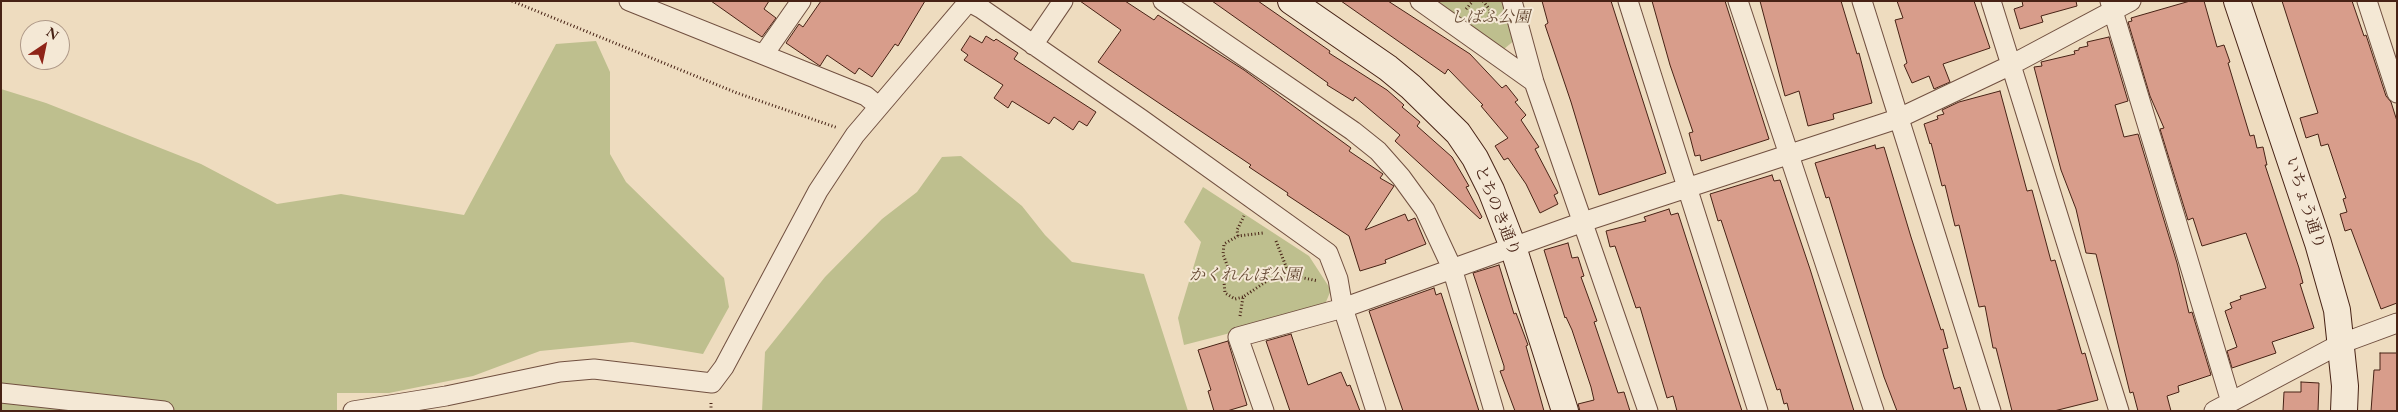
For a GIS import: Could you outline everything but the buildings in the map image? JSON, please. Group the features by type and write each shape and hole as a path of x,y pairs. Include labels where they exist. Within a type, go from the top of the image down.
{"street":[{"path":"629,1 658,6 764,54 866,96 878,106"},
{"path":"764,54 801,1"},
{"path":"1033,45 1063,1"},
{"path":"1163,1 1250,59 1353,131 1378,151 1425,210 1452,268 1494,411"},
{"name":"とちのき通り","path":"1291,1 1388,68 1430,103 1458,134 1475,158 1491,190 1513,247 1565,411"},
{"path":"1420,1 1534,82"},
{"path":"1512,1 1534,82 1648,411"},
{"path":"1628,1 1758,411"},
{"path":"1738,1 1874,411"},
{"path":"1862,1 1897,119 1991,411"},
{"path":"1991,1 2119,411"},
{"path":"1264,411 1238,336 1343,308 1583,222 1897,119 2011,65 2111,6 2131,1"},
{"name":"いちょう通り","path":"2238,1 2318,243 2337,310 2345,386 2344,411"},
{"path":"2367,1 2397,93"},
{"path":"353,411 446,396 560,372 594,369 712,383 724,368 818,191 855,135 969,2 982,9 1328,253 1338,279 1343,308 1376,411"},
{"path":"2111,6 2231,402"},
{"path":"2214,411 2340,344 2397,322"},
{"path":"1,393 164,411"}],"path":[{"path":"512,1 701,79 855,135"},
{"path":"1482,1 1487,3 1490,14"},
{"path":"1238,236 1237,230 1243,219"},
{"path":"1266,233 1256,232 1238,236 1224,244 1223,254 1230,273 1224,282 1225,294 1235,299 1243,297 1270,279 1285,274 1324,282 1338,279"},
{"path":"1271,237 1276,241 1287,270 1296,275"},
{"path":"1243,297 1240,317 1249,334"}],"green space":[{"name":"しばふ公園","path":"1436,1 1503,1 1516,39 1504,49"},
{"path":"596,41 610,72 610,154 626,182 724,278 729,307 703,354 632,342 540,351 473,376 389,393 337,393 337,411 1,411 1,89 46,103 201,164 277,204 341,194 464,215 556,44"},
{"path":"961,156 1022,206 1045,235 1072,262 1144,274 1188,411 762,411 765,352 825,277 882,219 917,192 942,157"},
{"name":"かくれんぼ公園","path":"1203,187 1309,256 1331,290 1323,309 1184,345 1178,318 1201,242 1184,222"}]}
